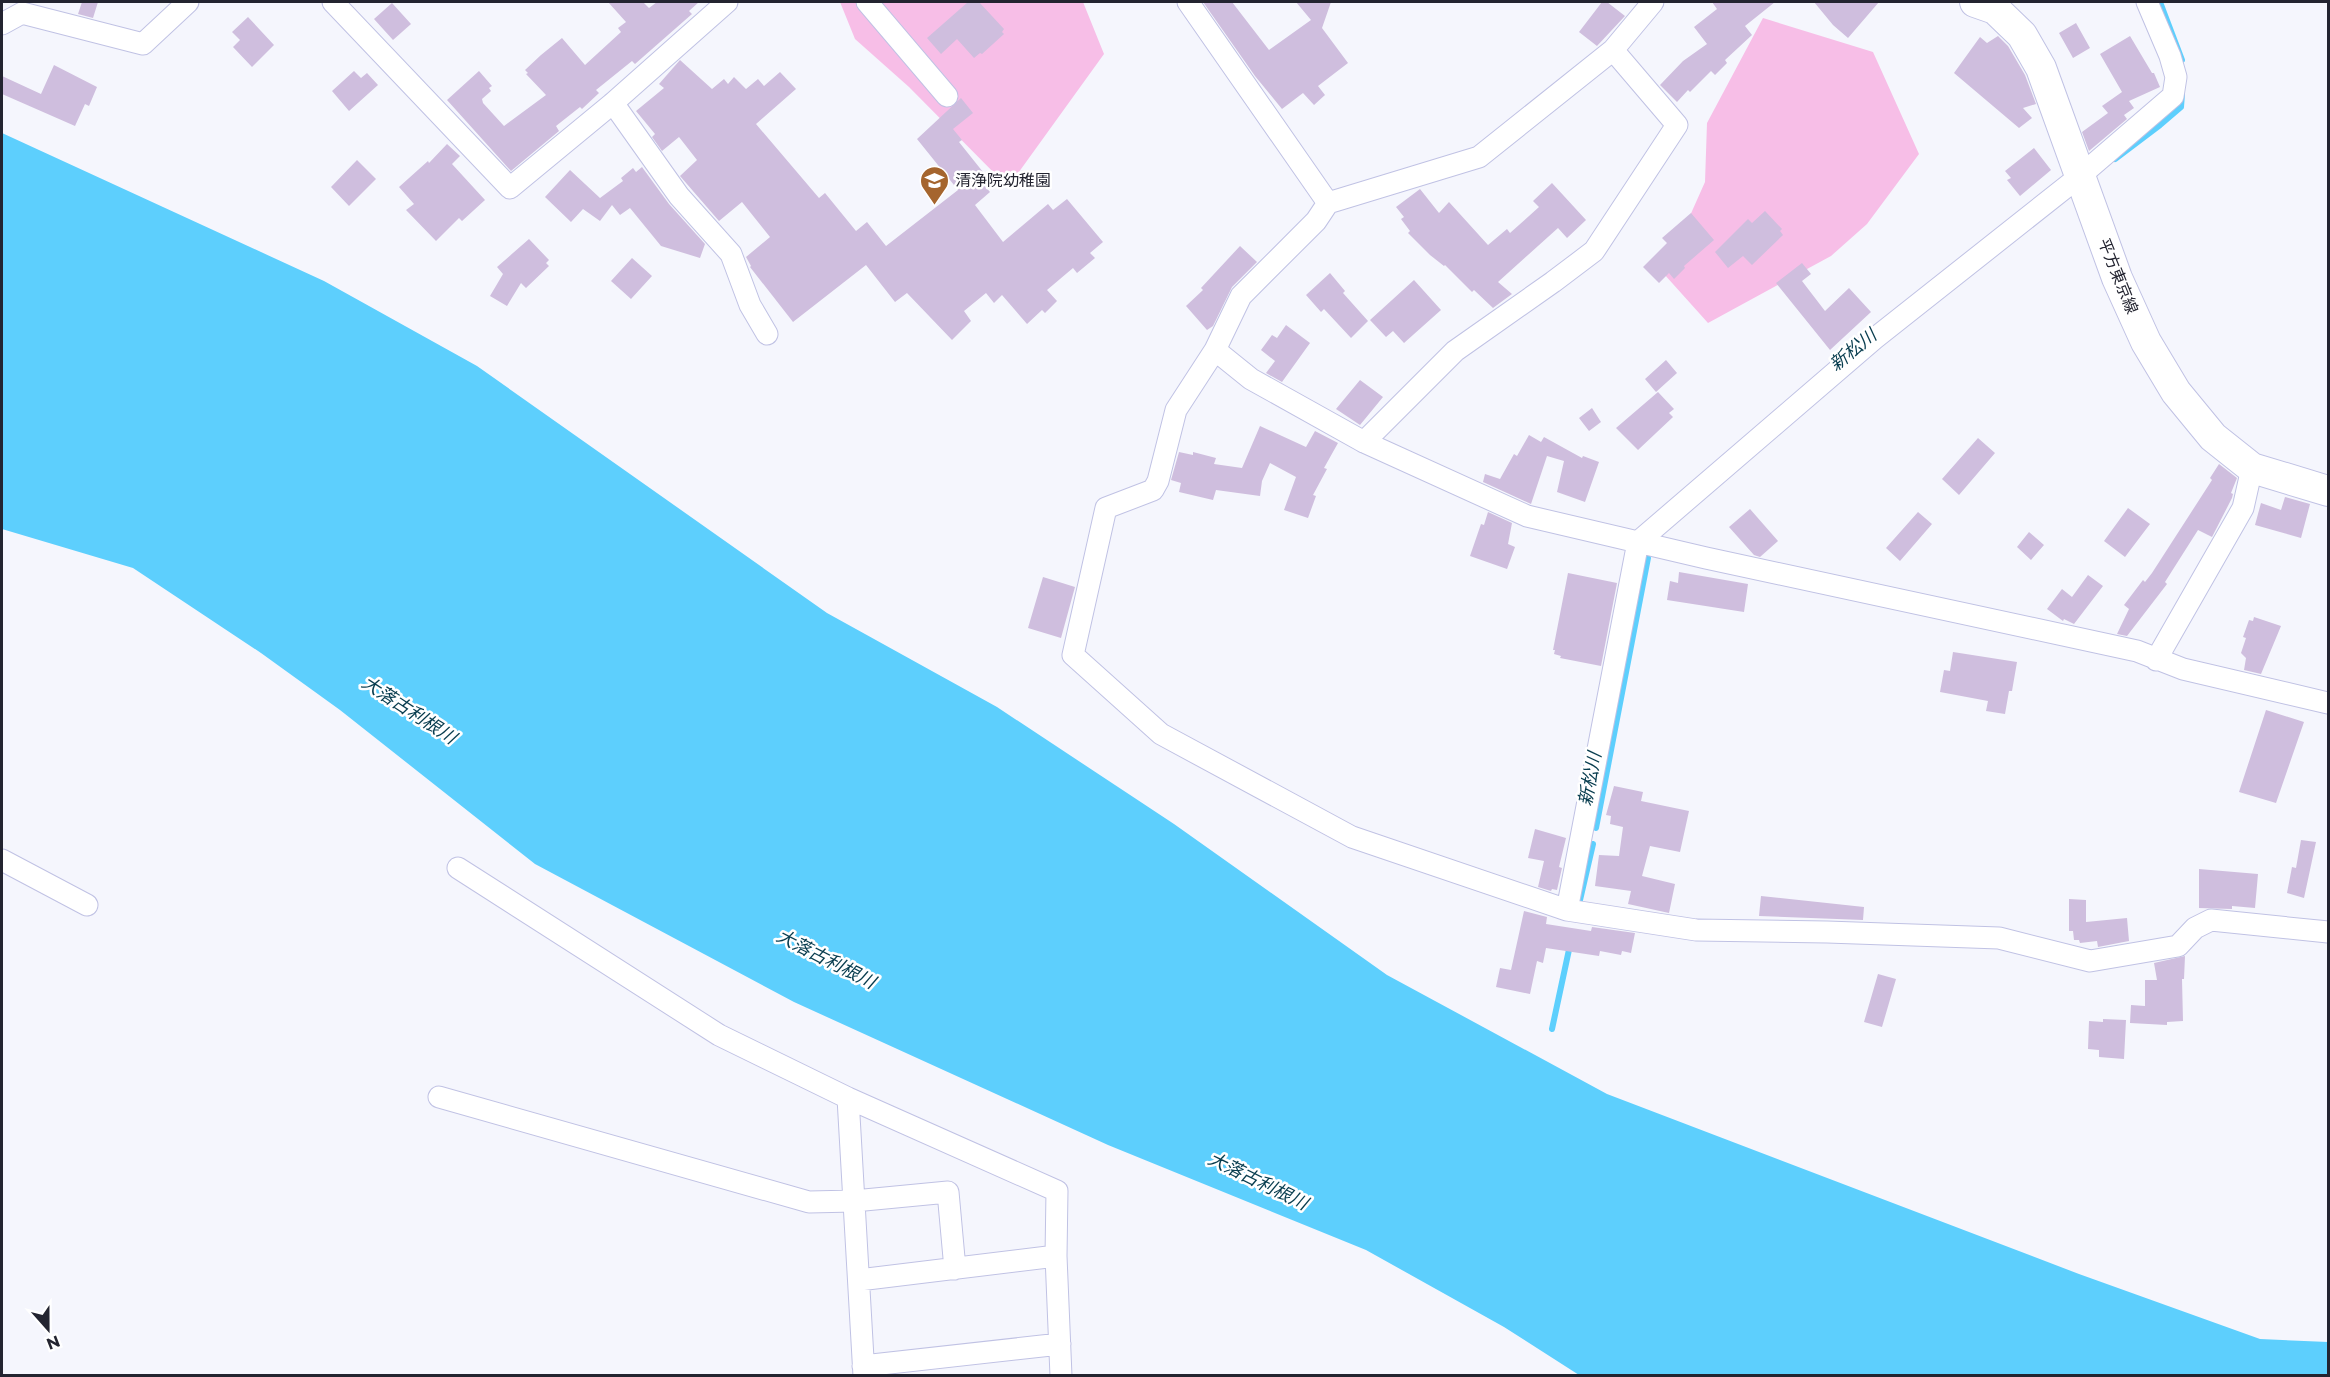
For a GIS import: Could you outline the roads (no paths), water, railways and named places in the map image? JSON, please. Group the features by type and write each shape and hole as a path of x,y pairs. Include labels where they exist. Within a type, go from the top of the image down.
{"main road":[{"name":"平方東京線","path":"1975,2 1995,9 2022,35 2041,68 2117,278 2146,342 2176,392 2213,437 2252,468 2328,491"}],"street":[{"path":"2,24 22,13 143,44 188,2"},
{"path":"333,2 510,188 613,103 727,2"},
{"path":"867,2 947,96"},
{"path":"1188,2 1328,203"},
{"path":"1653,2 1613,50 1479,157 1328,203 1316,221 1241,296 1215,350 1176,410 1158,482 1152,490 1106,508 1073,655 1161,734 1352,837 1567,910 1696,930 1999,938 2090,961 2178,946 2195,928 2211,920 2328,932"},
{"path":"1567,910 1638,542 1874,339 2080,176 2173,96 2176,77 2170,56 2147,2"},
{"path":"1364,442 1455,351 1594,251 1677,125 1613,50"},
{"path":"613,103 679,196 731,254 750,305 767,334"},
{"path":"1215,350 1251,379 1364,442 1527,516 2137,651 2183,669 2328,703"},
{"path":"2156,660 2243,508 2252,468"},
{"path":"2,860 87,905"},
{"path":"458,868 719,1035 848,1098 1057,1191 1056,1256 1061,1376"},
{"path":"439,1097 809,1202 854,1201 948,1192 955,1269"},
{"path":"848,1098 864,1371 1060,1344"},
{"path":"859,1280 1056,1256"}],"water":[{"name":"大落古利根川","path":"2,133 324,281 477,366 827,613 997,707 1174,824 1387,975 1607,1094 2079,1274 2260,1339 2328,1342 2328,1375 1579,1375 1504,1327 1366,1250 1108,1145 794,1002 535,864 340,710 261,653 133,568 2,529"}],"waterway":[{"name":"新松川","path":"2160,2 2182,60"},
{"name":"新松川","path":"2115,159 2181,107 2182,94"},
{"name":"新松川","path":"1596,828 1648,558"},
{"name":"新松川","path":"1580,900 1593,844"},
{"name":"新松川","path":"1552,1029 1570,945"}],"place":[{"name":"清浄院幼稚園","path":"934,206"}]}
